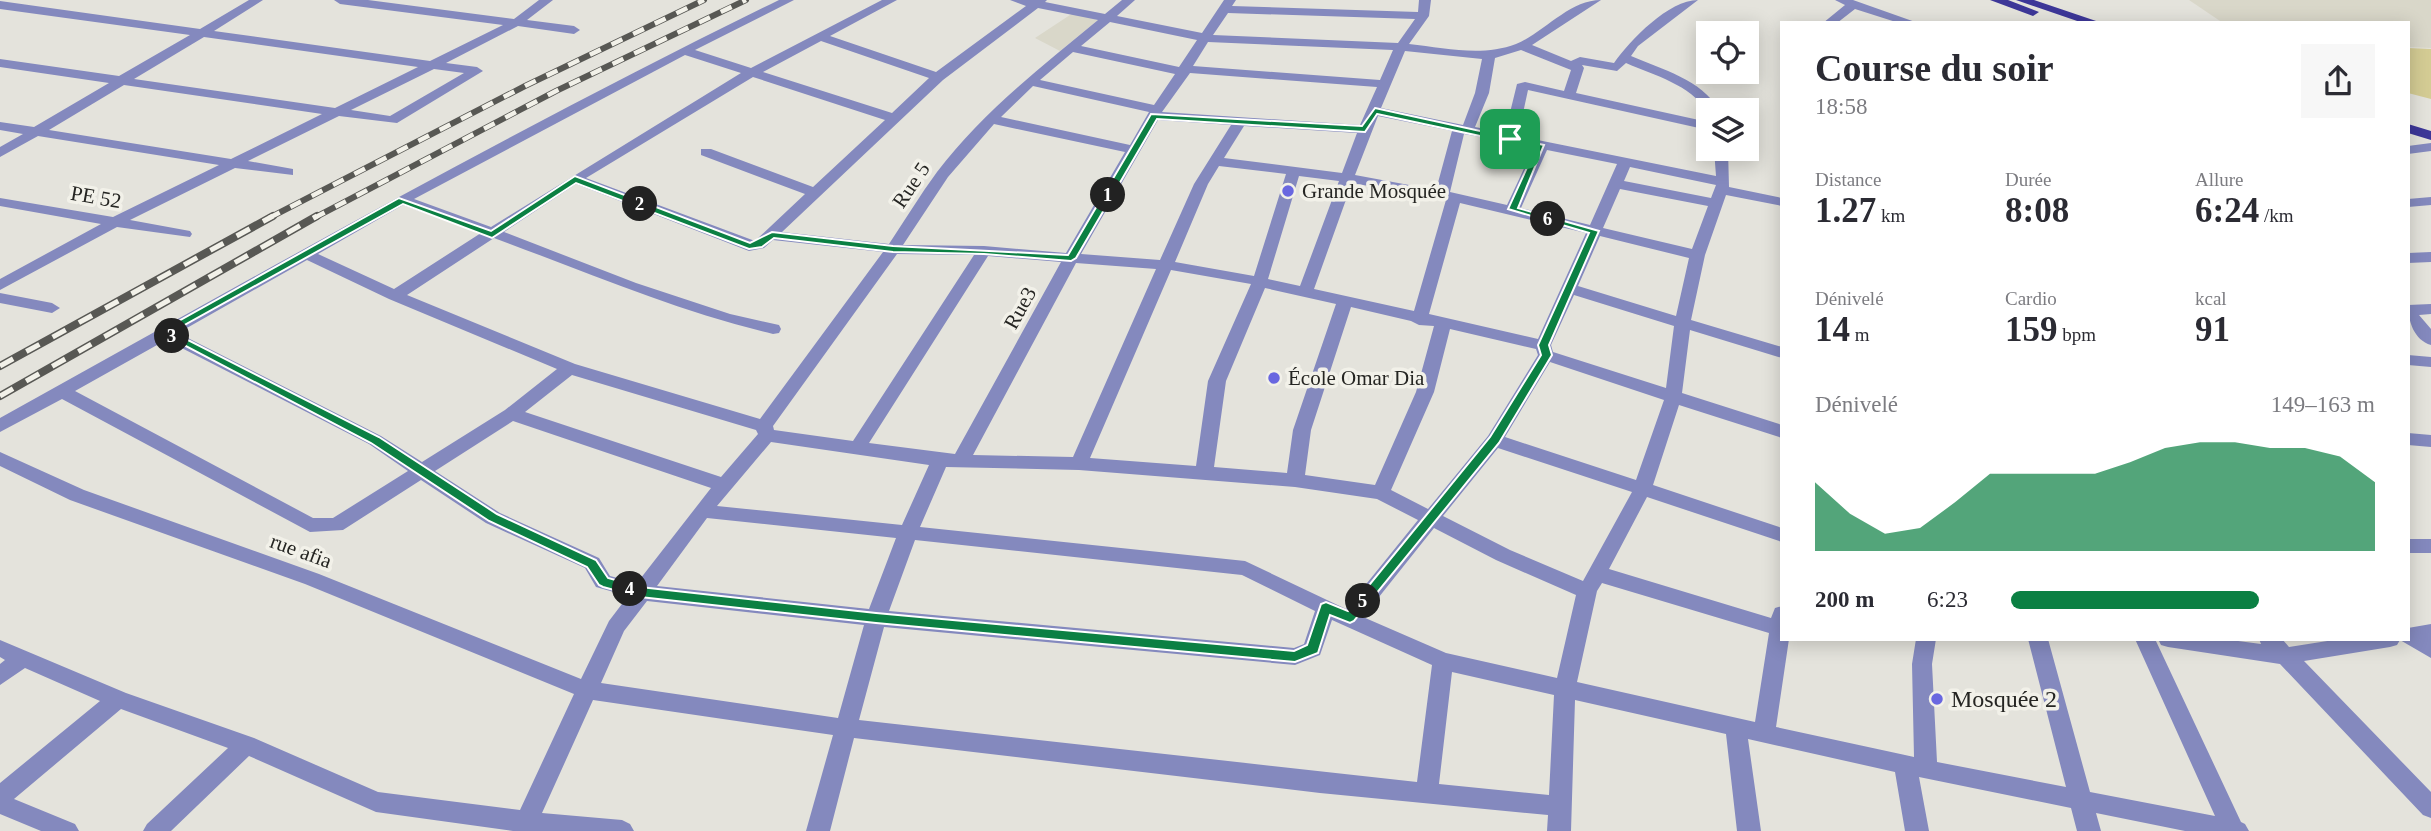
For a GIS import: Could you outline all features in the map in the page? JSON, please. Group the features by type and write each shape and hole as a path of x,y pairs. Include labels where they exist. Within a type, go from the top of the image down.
{"main road":[{"path":"1996,0 2062,21"},
{"path":"2022,0 2090,21"},
{"path":"2410,118 2431,123"},
{"path":"2410,129 2431,136"}],"street":[{"path":"0,153 257,0"},
{"path":"340,0 574,30"},
{"path":"0,285 115,222 516,23 547,0"},
{"path":"0,426 402,200 684,51 788,0"},
{"path":"395,296 575,179 751,74 891,0"},
{"path":"1016,0 1039,2 1106,20 1207,38 1401,47 1489,56 1522,46 1595,0"},
{"name":"Rue 5","path":"524,825 616,627 765,431 943,174 991,119 1030,82 1129,0"},
{"path":"1305,293 1365,129 1401,47 1423,16 1425,0"},
{"path":"1573,65 1580,61 1617,67 1626,58 1634,43 1692,0"},
{"path":"1841,0 1906,21"},
{"path":"575,179 749,246 759,245 938,77 1039,2"},
{"path":"1229,4 1423,16"},
{"name":"Rue3","path":"818,831 876,618 909,530 1156,113 1229,4"},
{"path":"0,5 477,71 392,120 0,63"},
{"path":"1832,21 1854,5"},
{"path":"820,37 938,77"},
{"path":"1522,46 1578,68 1569,94"},
{"path":"1071,48 1185,70 1385,85"},
{"path":"684,51 893,118"},
{"path":"1419,320 1463,130 1482,93 1489,56"},
{"path":"1626,58 1692,88 1706,98"},
{"path":"1030,82 1156,113 1239,122 1365,129"},
{"path":"1510,139 1522,87 1569,94 1632,111 1696,124"},
{"path":"1375,111 1625,163 1721,192"},
{"path":"991,119 1134,150"},
{"path":"1079,464 1200,184 1239,122"},
{"path":"0,126 288,172"},
{"path":"1513,209 1541,147"},
{"path":"2410,149 2431,147"},
{"path":"706,152 816,193"},
{"path":"1215,161 1294,170 1448,196 1513,209 1697,255"},
{"path":"1559,831 1565,688 1591,582 1642,490 1673,398 1683,322 1697,255 1721,192 1721,161"},
{"path":"1350,618 1429,517 1494,440 1545,350 1568,288 1625,163"},
{"path":"1205,473 1217,381 1259,283 1294,170"},
{"path":"1616,184 1721,192 1780,202"},
{"path":"402,200 492,235 555,255 630,286 726,318 773,329"},
{"path":"2410,203 2431,201"},
{"name":"PE 52","path":"0,202 184,234"},
{"path":"772,235 893,249 984,251 1166,265 1259,283 1545,350 1673,398 1780,431"},
{"path":"858,447 984,251"},
{"path":"304,253 395,296 569,368 765,431 950,460 1079,464 1294,480 1381,494 1503,555 1591,582 1780,621 1764,734"},
{"path":"2410,258 2431,257"},
{"path":"1568,288 1780,352"},
{"path":"0,298 52,308"},
{"path":"1294,480 1302,429 1345,302"},
{"path":"2410,311 2431,309"},
{"path":"2410,314 2431,340"},
{"path":"1381,494 1425,392 1443,324"},
{"path":"164,332 375,440 493,518 592,564 603,582 640,592 876,618 1295,657 1313,649 1326,607"},
{"path":"2410,360 2431,362"},
{"path":"61,390 310,525 336,525 511,414 569,368"},
{"path":"511,414 724,485"},
{"path":"2410,439 2431,441"},
{"path":"1494,440 1780,534"},
{"name":"rue afia","path":"0,458 77,495 312,579 586,691 846,728 1559,806"},
{"path":"702,511 909,530 1245,568 1443,661 1916,767 2235,831"},
{"path":"2410,546 2431,546"},
{"path":"2418,634 2431,650"},
{"path":"1917,831 1916,767 1926,641"},
{"path":"2039,641 2089,831"},
{"path":"2146,641 2235,831"},
{"path":"2182,641 2284,656 2378,641"},
{"path":"2271,641 2431,808"},
{"path":"0,648 118,699 246,745 376,802 524,825 622,831"},
{"path":"0,676 21,659"},
{"path":"1427,792 1443,661"},
{"path":"0,797 118,699"},
{"path":"1736,728 1749,831"},
{"path":"155,831 246,745"},
{"path":"0,804 67,831"}],"shaded area":[{"path":"2189,0 2431,0 2431,48 2410,47 2410,21 2220,21"},
{"path":"1073,13 1098,20 1060,51 1035,38"},
{"path":"2410,48 2431,49 2431,99 2410,94"}],"railway":[{"path":"269,218 525,86 704,0"},
{"path":"314,218 556,91 746,0"},
{"path":"0,366 273,216"},
{"path":"0,396 317,216"}],"place":[{"name":"Grande Mosquée","path":"1288,191"},
{"name":"École Omar Dia","path":"1274,378"},
{"name":"Mosquée 2","path":"1937,699"}],"route":[{"path":"1375,111 1510,139 1541,147 1513,209 1594,231 1543,345 1546,355 1494,440 1429,517 1350,618 1326,607 1313,649 1295,657 876,618 640,592 603,582 592,564 493,518 375,440 164,332 402,200 492,235 575,179 749,246 759,245 772,235 893,249 984,251 1071,258 1154,116 1365,129 1375,111"}]}
